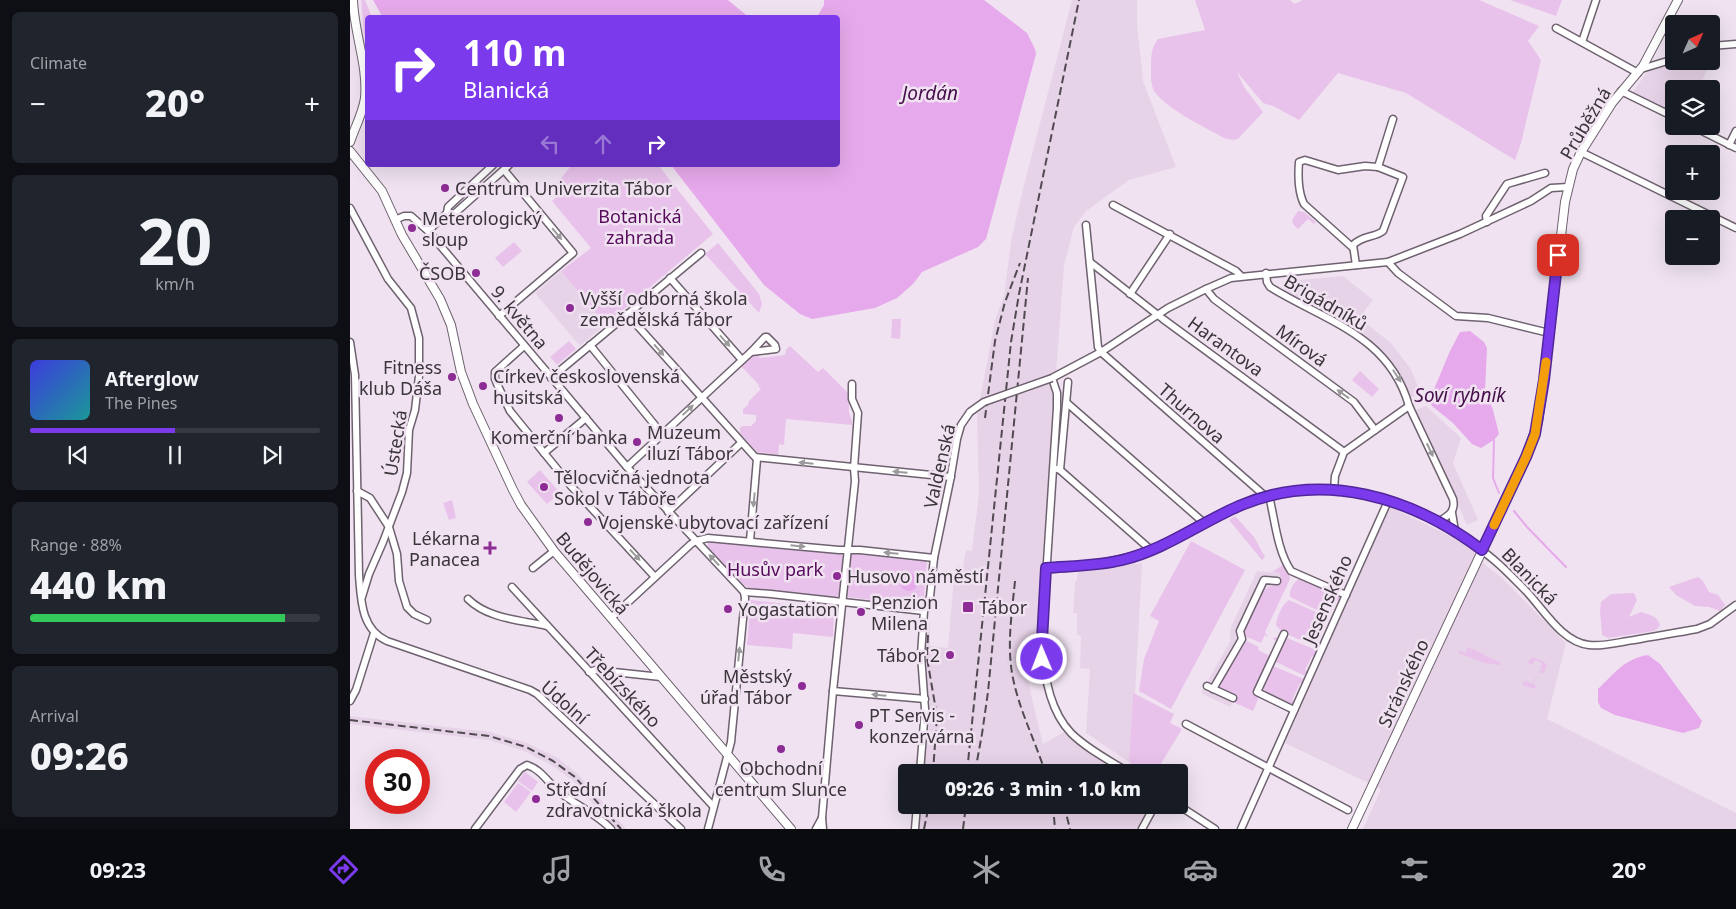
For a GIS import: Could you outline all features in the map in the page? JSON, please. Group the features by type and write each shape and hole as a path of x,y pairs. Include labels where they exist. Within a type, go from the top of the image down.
{"main road":[{"path":"353,0 355,24 365,79"},
{"name":"Průběžná","path":"1568,187 1573,169 1581,152 1612,102 1639,71 1678,0"},
{"path":"350,142 365,106"},
{"name":"Budějovická","path":"350,150 382,191 411,251 440,298 450,325 461,372 468,391 521,505 554,551 791,829"},
{"name":"Stránského","path":"1352,829 1526,457 1535,434 1544,380 1560,235 1568,187"}],"street":[{"path":"1582,42 1596,0"},
{"path":"1556,28 1639,71 1665,62"},
{"path":"1720,45 1736,44"},
{"path":"1621,91 1665,113"},
{"path":"1378,167 1393,119"},
{"path":"1710,135 1733,146 1736,131"},
{"path":"1581,152 1736,228"},
{"path":"1352,247 1354,243 1364,237 1383,231 1403,176 1378,167 1338,170 1306,160 1299,162 1301,199 1304,204 1352,247 1356,265"},
{"path":"483,167 487,171"},
{"path":"428,231 447,213 448,207 491,167"},
{"path":"487,171 506,167"},
{"path":"447,213 454,214 506,167"},
{"path":"499,316 573,253 506,167"},
{"name":"Průběžná","path":"1487,222 1486,216 1507,184 1545,174"},
{"name":"Průběžná","path":"1157,314 1206,289 1241,276 1388,262 1487,222 1551,188 1568,187"},
{"path":"1113,205 1170,234 1236,271 1241,276"},
{"name":"Ústecká","path":"350,208 388,279 411,308 419,338 419,376 415,410 410,430 407,473 389,527 369,574 362,598"},
{"name":"9. května","path":"395,220 404,216 410,216 428,231 627,467 696,541"},
{"path":"1086,226 1098,346 1101,352"},
{"path":"1130,294 1170,234"},
{"path":"551,378 701,253"},
{"name":"Harantova","path":"1090,262 1130,294 1344,452"},
{"path":"1388,262 1398,273 1456,316 1488,318 1549,333"},
{"name":"Brigádníků","path":"1266,274 1270,287 1342,325 1381,356 1397,374 1405,390 1409,406 1452,495 1455,531"},
{"path":"670,278 742,360"},
{"name":"Mírová","path":"1206,289 1214,299 1354,402 1375,430"},
{"path":"627,314 741,443 757,458 951,477"},
{"name":"Valdenská","path":"934,558 957,439 961,425 970,412 984,402 1052,378 1101,352 1157,314"},
{"path":"350,342 355,375 359,575 368,624 374,633 356,690 350,701"},
{"path":"524,346 496,370 495,379 506,405 571,486 655,577"},
{"path":"590,346 662,434"},
{"path":"627,467 751,352"},
{"name":"Thurnova","path":"1101,352 1267,496"},
{"path":"1052,378 1057,397 1057,469 1151,550"},
{"path":"1068,382 1046,568 1042,659 1047,683 1057,711 1068,729 1078,740 1116,764"},
{"path":"823,829 822,818 833,691 855,481 854,468 858,413 852,399 852,384"},
{"path":"1067,403 1203,522"},
{"path":"1334,490 1336,476 1344,452 1409,406"},
{"path":"544,453 586,418"},
{"path":"668,512 741,443"},
{"path":"750,541 757,458"},
{"name":"Blanická","path":"1046,568 1122,560 1151,550 1203,522 1267,496 1299,490 1334,490 1365,494 1410,507 1455,531 1482,550 1511,576 1567,635 1573,640 1589,645 1606,645 1697,629 1710,624 1736,605"},
{"path":"357,491 370,498 389,527 397,554 399,581 407,607 414,614 427,620"},
{"path":"1267,496 1286,563 1291,571 1346,594"},
{"name":"Jesenského","path":"1241,829 1388,501"},
{"path":"1438,522 1452,513"},
{"path":"611,618 696,541 708,538 934,558 930,597 924,610 921,655 925,699 921,764"},
{"path":"696,541 744,592 745,598 731,742 708,829"},
{"path":"533,568 554,551"},
{"path":"359,575 369,574"},
{"path":"1233,698 1210,688 1242,639 1240,631 1264,580 1277,581"},
{"name":"Třebízského","path":"512,587 713,806"},
{"path":"744,592 924,610"},
{"path":"468,599 474,606 490,614 547,626"},
{"name":"Údolní","path":"374,633 387,641 537,694 681,829"},
{"name":"Jesenského","path":"1284,634 1257,692 1294,710"},
{"path":"589,672 595,670 661,677"},
{"path":"833,691 925,699"},
{"path":"1186,724 1348,810"},
{"path":"475,829 520,769 527,765 534,767 558,791 593,813 610,829"},
{"path":"1188,811 1215,829"},
{"path":"914,829 916,814"},
{"path":"1142,829 1150,814"},
{"path":"816,829 822,818"}],"shaded area":[{"path":"1072,0 1137,0 1137,23 1143,81 1176,167 1129,180 1086,211 1074,227 1064,265 1038,620 1039,673 1028,676 1043,744 1064,732 1108,764 925,764 930,714 925,681 927,623 930,623 930,646 948,648 955,566 963,567 966,550 972,551 979,494 977,415 995,320 1004,296 1011,241"},
{"path":"1665,65 1665,70 1707,70 1702,80 1665,80 1665,108 1633,92 1647,72"},
{"name":"Vyšší odborná škola zemědělská Tábor","path":"561,271 606,324 580,346 535,293"},
{"path":"1343,276 1373,300 1359,318 1391,343 1410,368 1421,393 1410,398 1401,376 1376,347 1284,291 1290,281"},
{"path":"1426,406 1461,438 1453,463 1478,520 1467,525 1416,410"},
{"path":"1390,507 1467,544 1484,564 1501,577 1566,643 1547,719 1736,813 1736,829 1363,829 1381,789 1285,743"},
{"path":"1142,563 1135,694 1133,693 1129,762 1086,733 1090,669 1080,668 1081,636 1077,635 1077,613 1073,613 1075,582 1078,570"},
{"path":"1257,571 1280,573 1280,581 1262,589 1242,632 1242,644 1217,688 1235,697 1230,707 1201,693 1231,640 1231,627"},
{"path":"350,716 490,732 527,743 556,757 578,774 626,829 615,829 572,780 551,765 524,751 489,740 350,724"},
{"path":"920,814 1147,814 1138,829 919,829"}],"green space":[{"path":"361,0 365,0 371,15 365,15 365,36"},
{"path":"1195,0 1290,0 1294,4 1303,0 1479,0 1539,26 1528,41 1541,60 1521,143 1515,160 1406,93 1338,73 1299,120 1273,106 1263,103 1237,72 1244,87 1263,112 1238,139 1224,138 1167,104 1154,91 1152,85 1152,54 1158,39 1205,30"},
{"path":"1510,0 1562,0 1556,16"},
{"name":"Botanická zahrada","path":"570,167 660,167 713,234 606,324 561,271 591,248 552,201 557,196 551,190"},
{"path":"1298,211 1304,212 1316,222 1314,224 1308,219 1298,229 1292,220"},
{"path":"514,242 522,251 503,267 495,258"},
{"path":"718,243 759,294 762,304 759,313 705,254"},
{"path":"892,319 901,319 900,339 891,338"},
{"path":"569,341 576,349 557,365 550,357"},
{"path":"790,346 818,372 823,368 849,394 849,413 852,425 786,419 784,445 779,444 778,455 757,452 740,433 740,428 751,426 756,421 756,415 743,414 743,409 761,389 739,364 753,356 759,355 759,358 785,355 786,350"},
{"path":"1360,371 1379,389 1372,397 1352,380"},
{"name":"Tělocvičná jednota Sokol v Táboře","path":"540,470 560,493 547,504 527,482"},
{"path":"452,500 456,518 449,520 443,503"},
{"path":"1235,516 1254,537 1265,557 1262,560 1229,520"},
{"name":"Husův park","path":"712,541 841,554 843,557 839,594 836,597 750,589 708,549 708,543"},
{"path":"1191,541 1245,570 1171,709 1139,691 1144,659 1159,621 1150,616"},
{"name":"Husův park","path":"854,553 927,560 924,598 919,604 913,605 848,597 846,592 851,555"},
{"path":"1283,565 1290,579 1265,632 1268,637 1265,635 1261,643 1245,636 1243,632 1263,590 1280,581 1280,573 1272,572"},
{"path":"1698,577 1703,581 1709,592 1718,595 1725,605 1720,611 1709,607 1695,606 1676,595 1669,587"},
{"path":"1300,578 1335,592 1340,596 1340,602 1336,600 1319,638 1318,642 1322,643 1319,646 1314,646 1282,632 1276,625 1280,611 1289,600 1327,617 1327,615 1290,597 1292,586"},
{"path":"1634,593 1637,600 1629,617 1641,612 1650,615 1659,622 1658,628 1654,631 1608,638 1602,635 1601,602 1611,594"},
{"name":"Husův park","path":"751,600 834,609 833,637 793,633 792,649 747,645"},
{"path":"1287,638 1314,649 1316,652 1315,657 1312,656 1305,670 1309,672 1308,674 1303,675 1276,662 1275,660"},
{"path":"1247,641 1259,647 1258,650 1270,656 1277,642 1252,694 1259,697 1253,711 1233,702 1235,697 1219,689 1218,687 1243,644"},
{"path":"1468,647 1472,649 1470,652 1473,649 1501,663 1500,665 1485,663 1458,653 1459,650 1465,653"},
{"path":"1532,657 1543,661 1547,665 1543,674 1539,672 1533,684 1537,686 1534,689 1522,685 1525,680 1532,684 1539,671 1542,670 1540,668 1541,662 1535,660 1532,665 1528,663"},
{"path":"1273,666 1304,679 1304,685 1300,683 1292,700 1296,702 1294,704 1274,698 1264,690 1263,686"},
{"path":"1133,693 1174,714 1170,723 1182,729 1161,764 1132,764 1129,762"},
{"path":"525,772 538,782 532,791 518,781"},
{"path":"518,783 531,792 516,812 504,802"}],"water":[{"path":"373,0 728,0 746,15 381,15"},
{"name":"Jordán","path":"824,0 984,0 1027,33 1036,54 986,239 978,247 922,272 913,284 897,298 875,308 812,319 800,314 764,285 673,167 840,167 840,15 818,15 824,5"},
{"name":"Soví rybník","path":"1470,331 1484,342 1487,348 1485,390 1493,410 1499,434 1494,440 1481,448 1472,444 1430,402 1450,351 1460,332"},
{"path":"909,573 915,576 918,582 915,588 909,591 903,588 900,582 903,576"},
{"path":"1648,655 1660,664 1702,721 1699,728 1683,733 1615,715 1601,708 1598,702 1598,689 1626,663"}],"waterway":[{"path":"1494,440 1493,478 1499,493"},
{"path":"1514,511 1566,567"}],"railway":[{"path":"968,764 1011,342 1019,294 1079,0"},
{"path":"985,418 995,341 1005,302 1020,263"},
{"path":"976,764 988,692 1028,278"},
{"path":"1015,581 1010,639 1012,673 1022,711 1042,764"},
{"path":"928,635 927,658 937,716 934,764"},
{"path":"350,720 489,736 526,747 553,761 575,777 621,829"},
{"path":"924,829 927,814"},
{"path":"963,829 965,814"},
{"path":"1054,814 1055,829"},
{"path":"1066,814 1070,829"}],"slow traffic":[{"path":"1494,525 1535,434 1546,362"}],"place":[{"name":"Centrum Univerzita Tábor","path":"445,188"},
{"name":"Meterologický sloup","path":"412,228"},
{"name":"ČSOB","path":"476,273"},
{"name":"Vyšší odborná škola zemědělská Tábor","path":"570,308"},
{"name":"Fitness klub Dáša","path":"452,377"},
{"name":"Církev československá husitská","path":"483,386"},
{"name":"Komerční banka","path":"559,418"},
{"name":"Muzeum iluzí Tábor","path":"637,442"},
{"name":"Tělocvičná jednota Sokol v Táboře","path":"544,487"},
{"name":"Vojenské ubytovací zařízení","path":"588,522"},
{"name":"Lékarna Panacea","path":"490,548"},
{"name":"Husovo náměstí","path":"837,576"},
{"name":"Tábor","path":"968,607"},
{"name":"Yogastation","path":"728,609"},
{"name":"Penzion Milena","path":"861,612"},
{"name":"Tábor 2","path":"950,655"},
{"name":"Městský úřad Tábor","path":"802,686"},
{"name":"PT Servis - konzervárna","path":"859,725"},
{"name":"Obchodní centrum Slunce","path":"781,749"},
{"name":"Střední zdravotnická škola","path":"536,799"}],"route":[{"path":"1042,659 1046,568 1122,560 1169,542 1203,522 1265,496 1299,490 1323,489 1365,494 1410,507 1462,535 1482,550 1535,434 1544,380 1558,255"}]}
